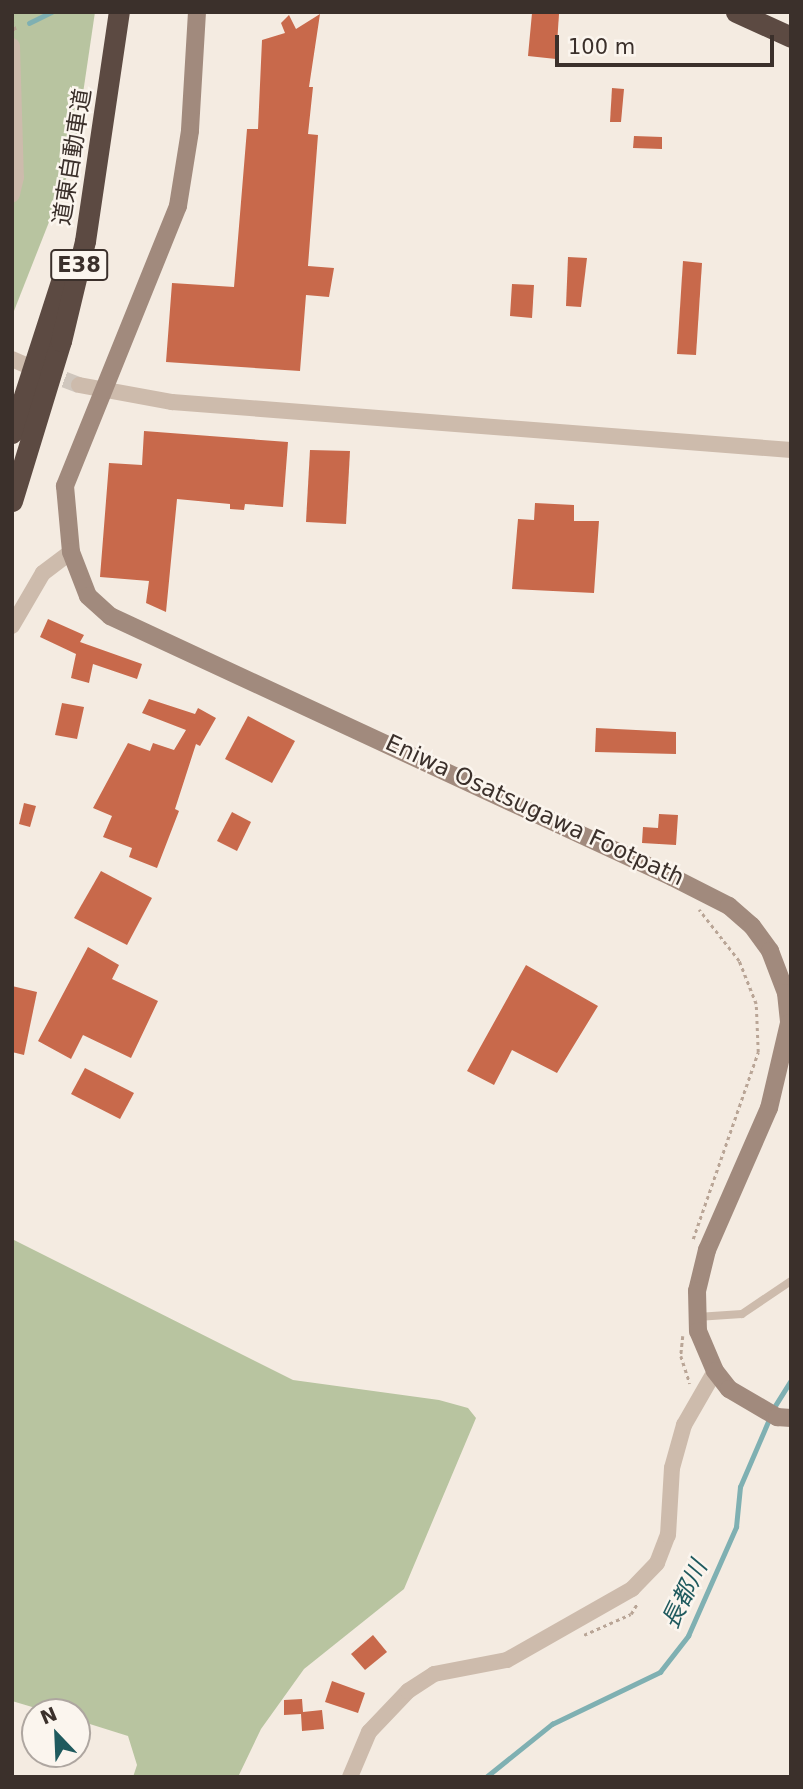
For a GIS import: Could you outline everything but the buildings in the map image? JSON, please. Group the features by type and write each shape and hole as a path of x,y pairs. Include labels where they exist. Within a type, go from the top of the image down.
{"highway":[{"path":"736,12 791,37"},
{"name":"道東自動車道","path":"12,433 72,242 119,17"},
{"name":"道東自動車道","path":"12,501 61,341 85,241 119,17"}],"street":[{"path":"197,12 190,131 178,206 65,486 71,552 88,596 110,617 672,877 729,906 752,926 770,951 786,993 789,1023 769,1108 707,1250 690,1323 698,1331 715,1371 749,1404 784,1418"},
{"path":"12,46 16,177 12,195"},
{"path":"79,385 101,392 172,402 791,450"},
{"path":"12,626 43,573 71,552"},
{"path":"350,1777 369,1732 408,1691 434,1674 507,1660 632,1589 657,1563 668,1535 672,1468 684,1425 715,1371"}],"lane":[{"path":"690,1323 742,1314 791,1281"}],"path":[{"name":"Eniwa Osatsugawa Footpath","path":"692,1249 758,1052 756,1004 739,961 697,909"},
{"path":"690,1323 681,1356 692,1390"},
{"path":"577,1637 631,1614 644,1594"}],"green space":[{"path":"12,12 95,12 73,161 12,316"},
{"path":"12,1239 293,1380 439,1400 468,1408 476,1418 404,1589 304,1669 261,1729 238,1777 133,1777 137,1765 128,1736 91,1724 91,1698 21,1698 21,1704 12,1701"}],"waterway":[{"path":"29,23 52,12"},
{"name":"長都川","path":"773,1409 791,1380"},
{"name":"長都川","path":"486,1777 552,1724 660,1672 688,1636 736,1527 740,1487 770,1417"}],"tunnel":[{"path":"42,371 79,385"}]}
